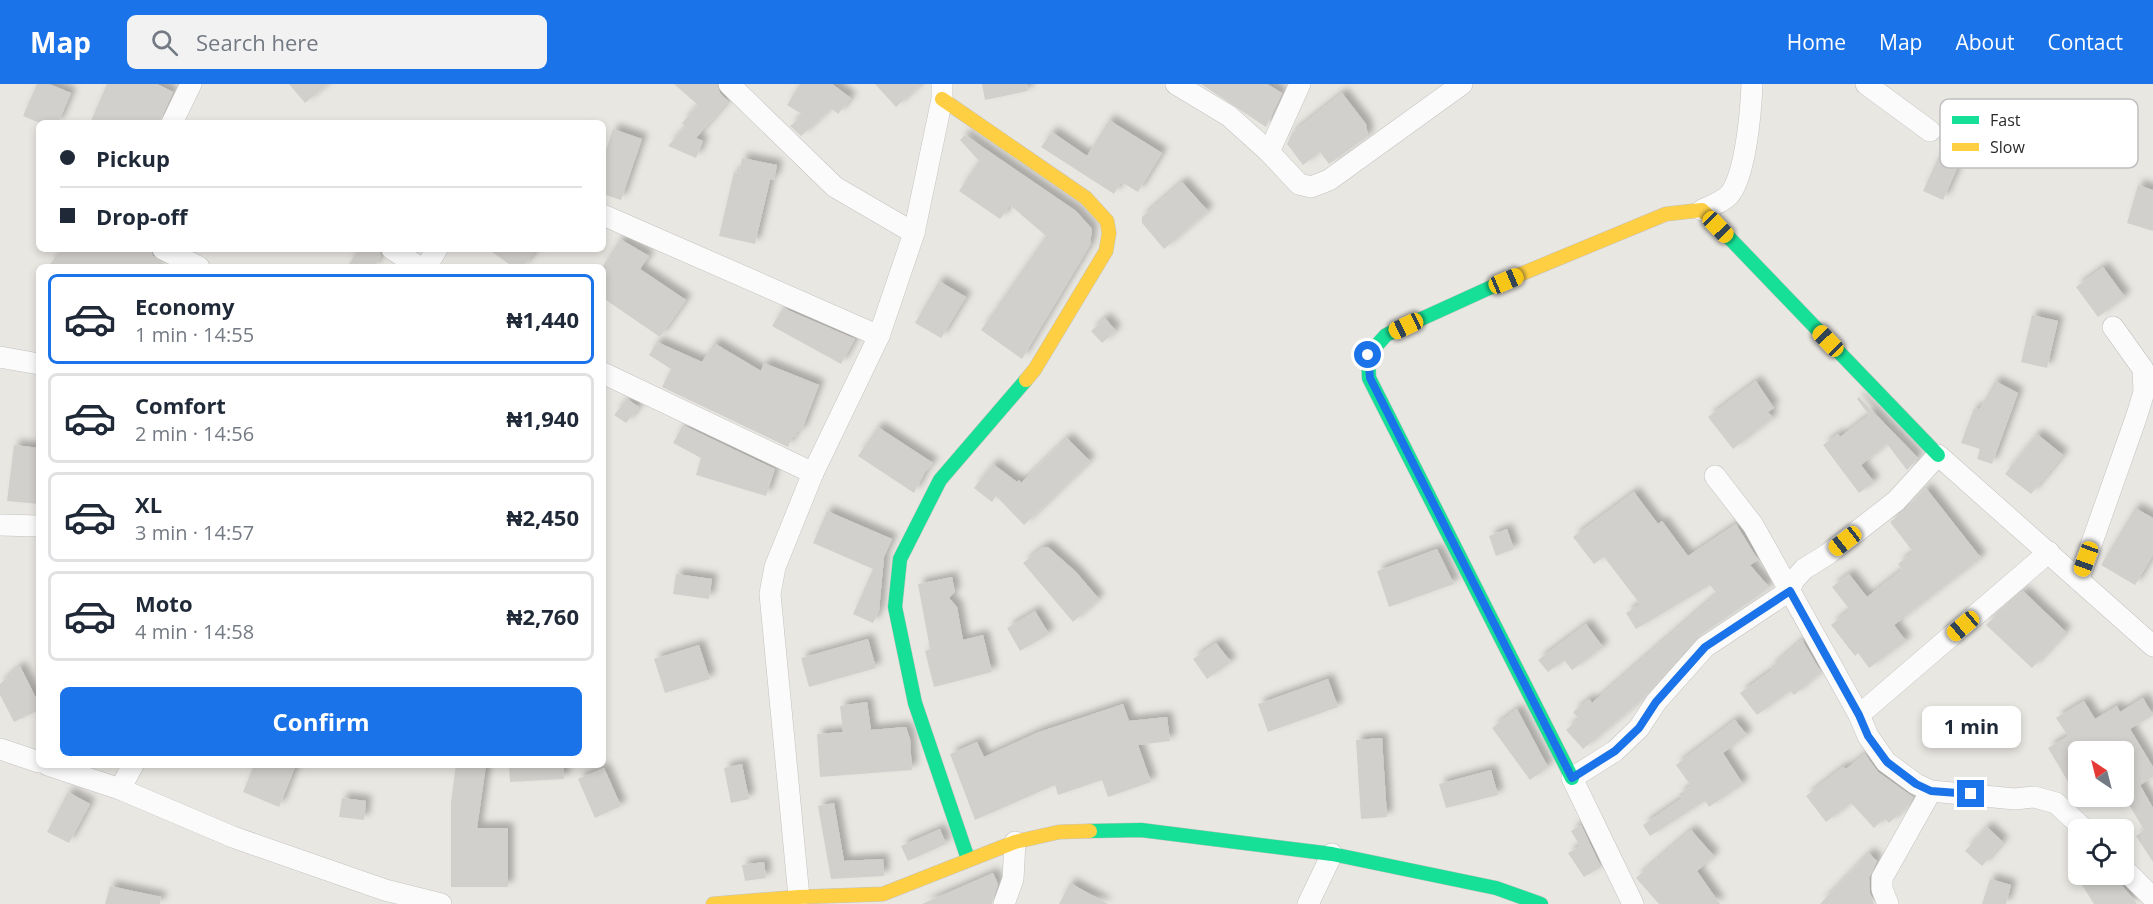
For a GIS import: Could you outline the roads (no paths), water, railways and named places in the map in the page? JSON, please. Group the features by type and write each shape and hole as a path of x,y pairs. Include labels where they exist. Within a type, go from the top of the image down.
{"street":[{"path":"173,120 191,84"},
{"path":"729,84 835,187 914,233"},
{"path":"1176,84 1229,116 1269,152 1299,184 1311,187 1329,180 1462,84"},
{"path":"1269,152 1300,84"},
{"path":"1633,904 1370,378 1368,355 1386,335 1485,290 1666,214 1702,210 1718,203 1730,194 1738,177 1751,117 1752,84"},
{"path":"1866,84 1930,131"},
{"path":"800,897 770,594 775,567 813,473 879,336 914,233 942,91 1086,198 1103,214 1111,230 1106,251 1035,369 940,480 900,559 895,608 915,703 968,859"},
{"path":"1702,210 1938,455 2153,646"},
{"path":"606,216 879,336"},
{"path":"169,252 193,264"},
{"path":"396,252 414,264"},
{"path":"2079,579 2144,392 2143,369 2113,327"},
{"path":"0,357 36,363"},
{"path":"606,374 813,473"},
{"path":"1572,778 1615,751 1639,728 1656,702 1705,647 1790,591 1794,580 1804,569 1828,554 1896,501 1938,455"},
{"path":"1715,476 1753,525 1859,715 1868,736 1887,762 1916,784 1931,791 2015,799 2034,796 2056,803 2073,819"},
{"path":"0,525 36,526"},
{"path":"1859,715 2049,552"},
{"path":"0,749 36,761"},
{"path":"57,768 120,789 233,837 385,891 441,904"},
{"path":"120,789 131,768"},
{"path":"1888,904 1882,889 1882,878 1931,791"},
{"path":"713,904 800,897 883,894 1015,842 1059,832 1141,830 1332,854 1496,888 1541,904"},
{"path":"1004,904 1013,879 1015,842"},
{"path":"1308,904 1332,854"},
{"path":"2134,878 2153,898"}]}
